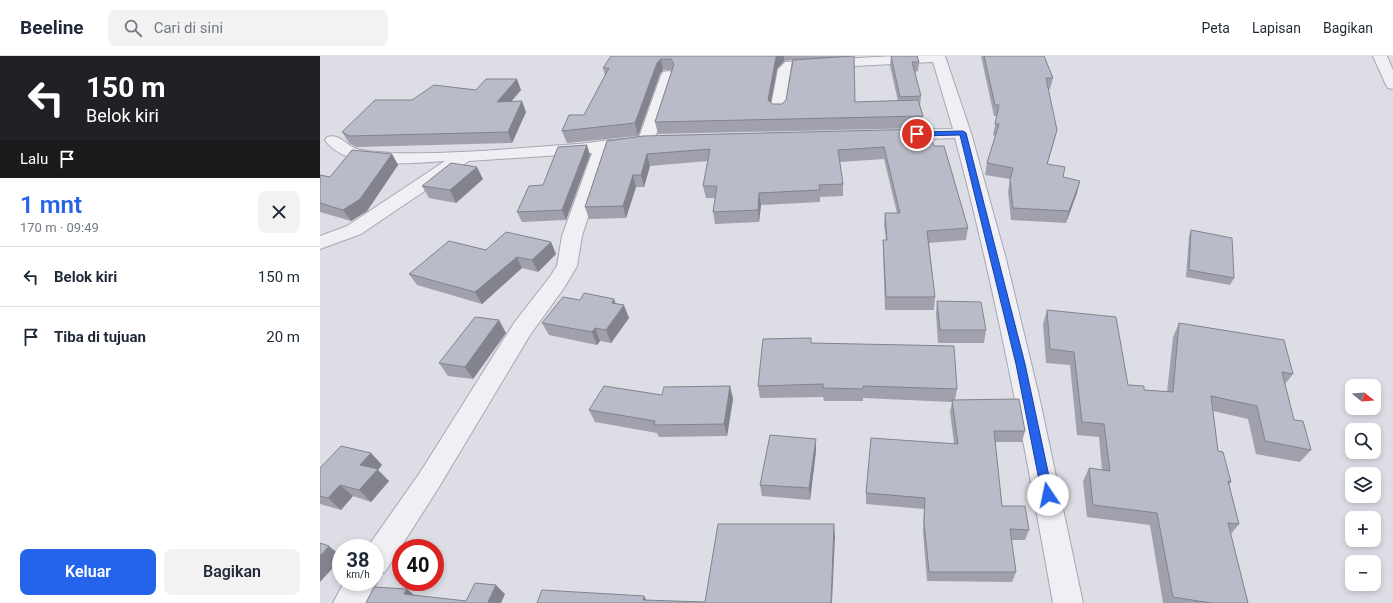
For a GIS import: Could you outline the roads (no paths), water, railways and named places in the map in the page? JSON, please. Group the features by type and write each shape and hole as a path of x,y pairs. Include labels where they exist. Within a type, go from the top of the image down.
{"street":[{"path":"1380,56 1393,85"},
{"path":"778,111 785,69 790,64 938,57 963,133 1020,364 1068,603"},
{"path":"334,140 345,150 362,155 377,157 466,156 602,147 654,141 668,75"},
{"path":"883,135 963,133"},
{"path":"384,548 430,479 522,329 557,283 567,266 572,236 602,147"},
{"path":"320,243 354,230 466,156"},
{"path":"348,603 356,591"}]}
